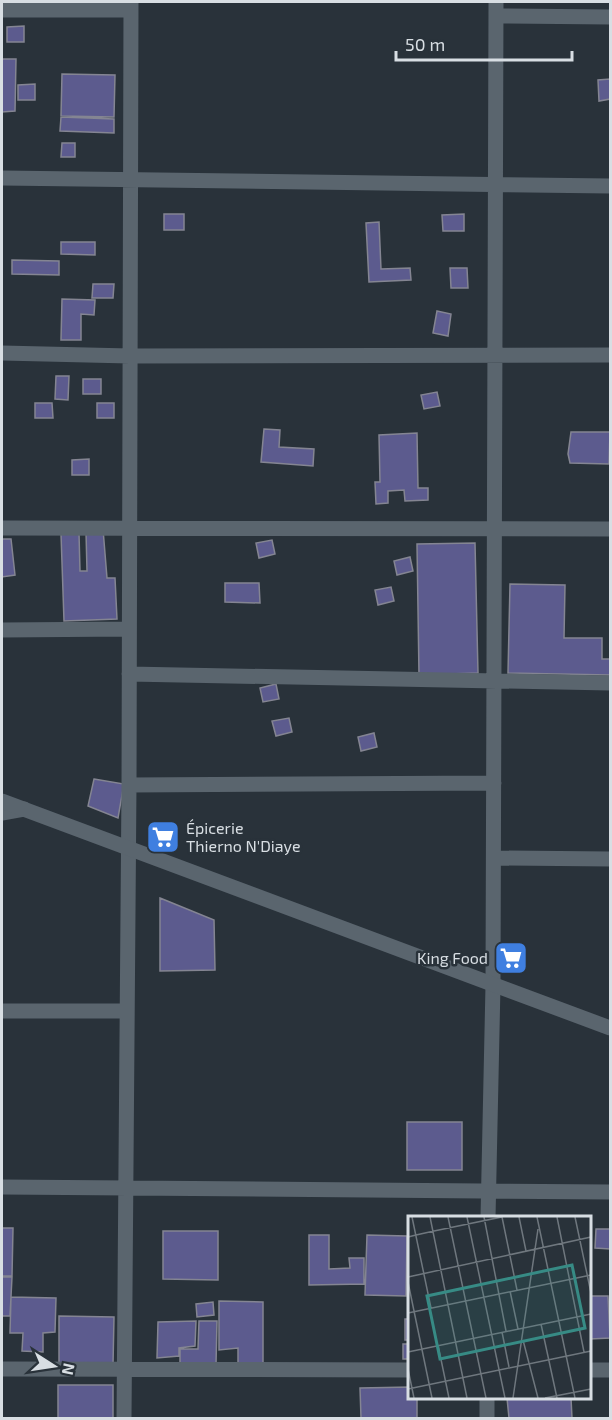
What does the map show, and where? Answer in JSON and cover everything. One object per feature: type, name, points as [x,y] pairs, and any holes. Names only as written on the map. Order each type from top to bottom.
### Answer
[{"type":"street","points":[[2,10],[131,6],[129,785],[124,1419]]},
{"type":"street","points":[[488,1216],[494,858],[496,9],[610,17]]},
{"type":"street","points":[[2,178],[610,186]]},
{"type":"street","points":[[2,353],[130,356],[610,355]]},
{"type":"street","points":[[2,528],[610,529]]},
{"type":"street","points":[[2,630],[129,629]]},
{"type":"street","points":[[129,674],[610,683]]},
{"type":"street","points":[[129,785],[494,783]]},
{"type":"street","points":[[2,801],[610,1028]]},
{"type":"street","points":[[2,813],[24,809]]},
{"type":"street","points":[[494,858],[610,859]]},
{"type":"street","points":[[2,1011],[126,1011]]},
{"type":"street","points":[[2,1187],[610,1192]]},
{"type":"street","points":[[2,1369],[408,1370]]},
{"type":"street","points":[[591,1370],[610,1371]]},
{"type":"street","points":[[487,1399],[487,1419]]},
{"type":"building","points":[[24,26],[24,42],[7,42],[7,27]]},
{"type":"building","points":[[2,59],[16,59],[15,111],[2,112]]},
{"type":"building","points":[[62,74],[115,75],[114,117],[61,116]]},
{"type":"building","points":[[610,79],[610,99],[599,101],[598,80]]},
{"type":"building","points":[[35,84],[35,100],[18,100],[18,85]]},
{"type":"building","points":[[61,117],[114,119],[114,133],[60,131]]},
{"type":"building","points":[[62,143],[75,143],[75,157],[61,157]]},
{"type":"building","points":[[164,214],[184,214],[184,230],[164,230]]},
{"type":"building","points":[[464,214],[464,231],[443,231],[442,215]]},
{"type":"building","points":[[379,222],[381,269],[410,268],[411,280],[369,282],[366,223]]},
{"type":"building","points":[[61,242],[95,242],[95,255],[61,254]]},
{"type":"building","points":[[12,260],[59,261],[59,275],[12,274]]},
{"type":"building","points":[[450,268],[467,268],[468,288],[451,288]]},
{"type":"building","points":[[93,284],[114,284],[113,298],[92,298]]},
{"type":"building","points":[[62,299],[95,300],[94,315],[81,314],[81,340],[61,340]]},
{"type":"building","points":[[437,311],[451,314],[448,336],[433,333]]},
{"type":"building","points":[[56,376],[69,376],[68,400],[55,399]]},
{"type":"building","points":[[83,379],[101,379],[101,394],[83,394]]},
{"type":"building","points":[[437,392],[440,406],[424,409],[421,395]]},
{"type":"building","points":[[35,403],[52,403],[53,418],[35,418]]},
{"type":"building","points":[[97,403],[114,403],[114,418],[97,418]]},
{"type":"building","points":[[264,429],[280,430],[279,447],[314,449],[313,466],[261,462]]},
{"type":"building","points":[[571,432],[610,432],[609,464],[570,463],[568,454]]},
{"type":"building","points":[[417,433],[418,488],[428,488],[428,500],[405,501],[404,490],[388,491],[388,503],[376,504],[375,482],[380,482],[379,435]]},
{"type":"building","points":[[89,459],[89,475],[72,475],[72,460]]},
{"type":"building","points":[[103,529],[107,578],[115,578],[117,619],[64,621],[61,534],[79,533],[80,571],[87,571],[86,532]]},
{"type":"building","points":[[2,539],[11,539],[15,575],[2,577]]},
{"type":"building","points":[[272,540],[275,554],[259,558],[256,543]]},
{"type":"building","points":[[475,543],[478,673],[419,675],[417,544]]},
{"type":"building","points":[[410,557],[413,571],[397,575],[394,561]]},
{"type":"building","points":[[225,583],[259,583],[260,603],[225,602]]},
{"type":"building","points":[[510,584],[565,585],[564,638],[602,638],[602,659],[610,659],[610,675],[508,673]]},
{"type":"building","points":[[391,587],[394,601],[378,605],[375,590]]},
{"type":"building","points":[[276,684],[279,699],[263,702],[260,688]]},
{"type":"building","points":[[289,718],[292,732],[276,736],[272,721]]},
{"type":"building","points":[[374,733],[377,747],[361,751],[358,737]]},
{"type":"building","points":[[94,779],[124,784],[118,818],[88,806]]},
{"type":"building","points":[[160,898],[214,920],[215,970],[160,971]]},
{"type":"building","points":[[407,1122],[462,1122],[462,1170],[407,1170]]},
{"type":"building","points":[[2,1228],[13,1228],[12,1276],[2,1276]]},
{"type":"building","points":[[596,1229],[610,1229],[610,1249],[595,1248]]},
{"type":"building","points":[[163,1231],[218,1231],[218,1280],[163,1279]]},
{"type":"building","points":[[309,1235],[329,1235],[329,1269],[350,1268],[349,1258],[364,1258],[364,1284],[309,1285]]},
{"type":"building","points":[[367,1235],[407,1236],[406,1296],[365,1295]]},
{"type":"building","points":[[2,1277],[12,1277],[10,1316],[2,1316]]},
{"type":"building","points":[[591,1296],[608,1296],[610,1338],[591,1339]]},
{"type":"building","points":[[11,1297],[56,1298],[55,1332],[43,1333],[43,1352],[22,1351],[23,1333],[10,1333]]},
{"type":"building","points":[[219,1301],[263,1302],[263,1363],[238,1363],[238,1348],[219,1350]]},
{"type":"building","points":[[213,1302],[214,1315],[197,1317],[196,1304]]},
{"type":"building","points":[[59,1316],[114,1317],[113,1365],[59,1365]]},
{"type":"building","points":[[405,1319],[408,1319],[408,1340],[405,1340]]},
{"type":"building","points":[[196,1321],[195,1346],[179,1348],[179,1356],[157,1358],[158,1322]]},
{"type":"building","points":[[199,1321],[217,1321],[216,1365],[180,1365],[180,1349],[198,1349]]},
{"type":"building","points":[[403,1344],[408,1344],[408,1359],[403,1359]]},
{"type":"building","points":[[58,1385],[113,1385],[113,1418],[58,1418]]},
{"type":"building","points":[[408,1387],[408,1399],[417,1399],[417,1418],[361,1418],[360,1388]]},
{"type":"building","points":[[507,1399],[571,1399],[572,1418],[509,1418]]},
{"type":"place","name":"Épicerie Thierno N'Diaye","points":[[163,837]]},
{"type":"place","name":"King Food","points":[[511,958]]}]
